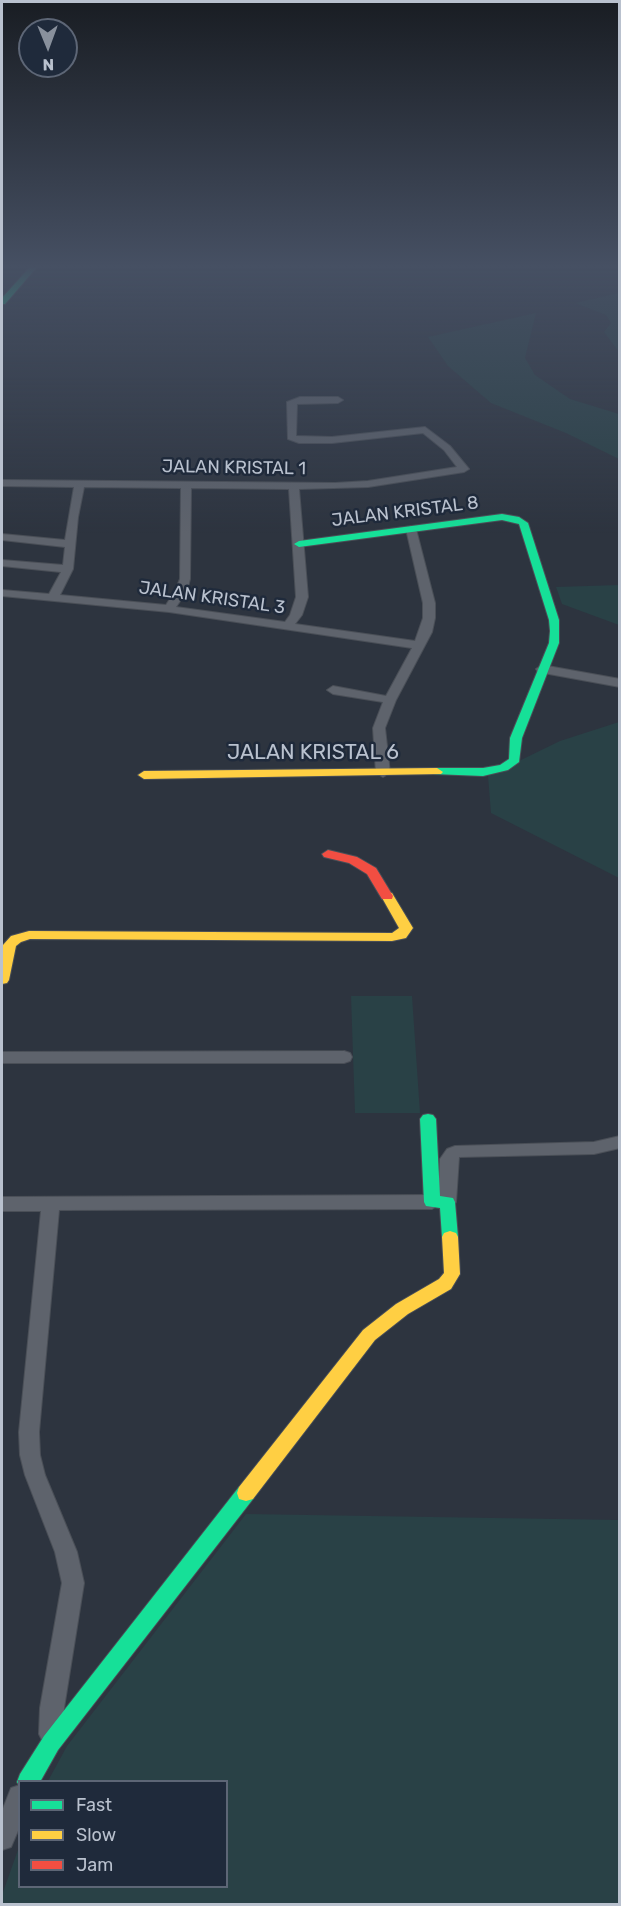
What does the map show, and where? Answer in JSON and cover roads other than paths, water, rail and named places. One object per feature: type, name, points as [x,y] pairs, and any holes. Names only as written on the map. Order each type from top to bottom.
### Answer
[{"type":"street","name":"JALAN KRISTAL 1","points":[[2,483],[368,484],[464,469],[447,448],[425,430],[332,440],[291,437],[292,402],[338,400]]},
{"type":"street","points":[[53,597],[68,569],[69,544],[80,483]]},
{"type":"street","points":[[169,609],[181,591],[185,579],[186,484]]},
{"type":"street","points":[[288,626],[296,615],[302,597],[294,485]]},
{"type":"street","name":"JALAN KRISTAL 8","points":[[299,544],[502,517],[524,523],[554,620],[554,643],[542,669]]},
{"type":"street","points":[[383,773],[380,728],[390,700],[426,632],[429,610],[411,529]]},
{"type":"street","points":[[2,537],[69,544]]},
{"type":"street","points":[[2,563],[68,569]]},
{"type":"street","name":"JALAN KRISTAL 3","points":[[2,593],[169,609],[418,645]]},
{"type":"street","points":[[542,669],[620,683]]},
{"type":"street","name":"JALAN KRISTAL 6","points":[[144,775],[483,772],[504,768],[515,760],[516,738],[542,669]]},
{"type":"street","points":[[333,690],[390,700]]},
{"type":"street","points":[[2,980],[10,945],[16,939],[29,935],[392,937],[401,935],[406,928],[372,871],[353,860],[328,854]]},
{"type":"street","points":[[2,1059],[344,1058]]},
{"type":"street","points":[[29,1780],[51,1743],[369,1335],[402,1309],[445,1284],[452,1274],[453,1263],[439,1202],[428,1119]]},
{"type":"street","points":[[439,1202],[449,1159],[460,1150],[594,1148],[620,1142]]},
{"type":"street","points":[[2,1204],[439,1202]]},
{"type":"street","points":[[51,1204],[29,1432],[30,1455],[35,1475],[70,1565],[73,1583],[52,1708],[51,1743]]},
{"type":"street","points":[[2,1838],[18,1802]]}]
